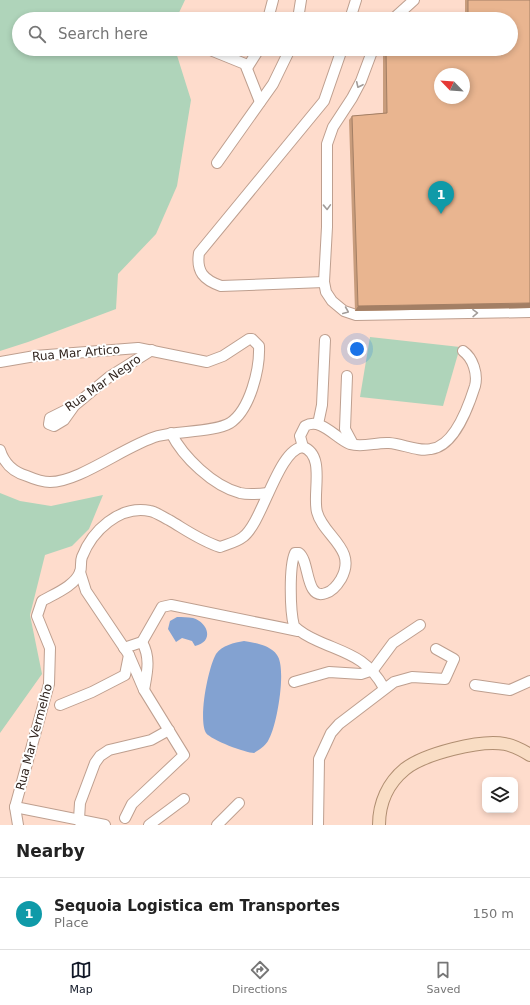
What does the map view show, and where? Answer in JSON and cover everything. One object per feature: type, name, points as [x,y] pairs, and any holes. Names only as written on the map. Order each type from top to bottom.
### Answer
[{"type":"main road","points":[[378,825],[379,809],[393,781],[406,769],[423,759],[451,749],[504,743],[519,748],[530,755]]},
{"type":"street","points":[[269,12],[272,0]]},
{"type":"street","points":[[299,12],[301,0]]},
{"type":"street","points":[[352,12],[356,0]]},
{"type":"street","points":[[401,12],[414,0]]},
{"type":"street","points":[[225,56],[245,64],[260,102]]},
{"type":"street","points":[[247,68],[255,56]]},
{"type":"street","points":[[217,163],[273,84],[287,56]]},
{"type":"street","points":[[324,282],[221,286],[211,282],[203,275],[197,264],[199,253],[324,101],[340,56]]},
{"type":"street","points":[[371,56],[352,98],[333,127],[327,144],[327,227],[324,282],[326,292],[335,304],[344,311],[356,315],[530,312]]},
{"type":"street","name":"Rua Mar Artico","points":[[0,362],[35,356],[119,349],[152,350],[208,362],[223,356],[249,339],[252,339],[259,346],[260,353],[247,403],[239,415],[230,423],[220,427],[171,433]]},
{"type":"street","points":[[318,424],[322,406],[325,340]]},
{"type":"street","name":"Rua Mar Negro","points":[[53,416],[74,406],[109,376],[152,350]]},
{"type":"street","points":[[298,631],[293,619],[291,604],[293,561],[295,553],[299,553],[302,556],[310,584],[314,591],[320,594],[326,594],[339,583],[345,566],[345,556],[342,548],[320,521],[317,513],[315,505],[317,469],[310,452],[303,447],[300,436],[304,426],[310,423],[318,424],[342,440],[360,446],[388,443],[432,450],[450,437],[461,424],[476,384],[475,370],[471,359],[463,351]]},
{"type":"street","points":[[348,376],[345,429],[353,444]]},
{"type":"street","points":[[0,450],[3,460],[13,469],[34,479],[49,482],[69,478],[145,440],[171,433],[176,444],[186,457],[225,486],[239,493],[268,493]]},
{"type":"street","points":[[125,818],[132,804],[184,754],[144,690],[127,651],[86,590],[80,572],[81,559],[90,540],[104,525],[119,515],[137,510],[151,511],[203,541],[220,547],[243,537],[252,527],[283,464],[292,451],[303,447]]},
{"type":"street","name":"Rua Mar Vermelho","points":[[18,825],[15,807],[49,684],[50,648],[37,616],[42,602],[71,584],[80,572]]},
{"type":"street","points":[[127,651],[142,642],[162,607],[171,605],[298,631],[364,662],[373,670],[384,688]]},
{"type":"street","points":[[294,682],[329,672],[361,674],[373,670],[393,643],[420,625]]},
{"type":"street","points":[[142,642],[147,650],[148,665],[144,690]]},
{"type":"street","points":[[318,825],[319,759],[323,747],[339,724],[384,688],[403,678],[412,677],[445,679],[454,659],[436,649]]},
{"type":"street","points":[[60,705],[92,692],[125,675],[127,651]]},
{"type":"street","points":[[475,685],[510,690],[530,680]]},
{"type":"street","points":[[80,822],[80,804],[95,763],[100,756],[109,750],[151,740],[169,730]]},
{"type":"street","points":[[149,825],[184,799]]},
{"type":"street","points":[[217,825],[239,803]]},
{"type":"street","points":[[15,807],[80,822],[106,825]]},
{"type":"green space","points":[[0,0],[185,0],[179,12],[12,12],[12,56],[177,56],[191,100],[177,186],[156,234],[118,274],[116,309],[0,351]]},
{"type":"green space","points":[[370,337],[460,347],[443,406],[360,397]]},
{"type":"green space","points":[[0,493],[20,501],[51,506],[103,495],[89,529],[72,546],[45,555],[30,615],[42,674],[0,733]]},
{"type":"water","points":[[177,617],[193,618],[203,624],[207,632],[205,641],[195,646],[192,641],[182,638],[176,642],[168,629],[170,621]]},
{"type":"water","points":[[244,641],[262,645],[274,652],[280,662],[281,672],[280,698],[275,723],[268,741],[254,753],[237,749],[209,736],[206,733],[203,717],[207,681],[216,654],[225,646]]},
{"type":"building","points":[[468,0],[530,0],[530,303],[358,306],[352,116],[387,113],[386,56],[518,56],[518,12],[468,12]]},
{"type":"place","name":"Sequoia Logistica em Transportes","points":[[441,214]]}]
